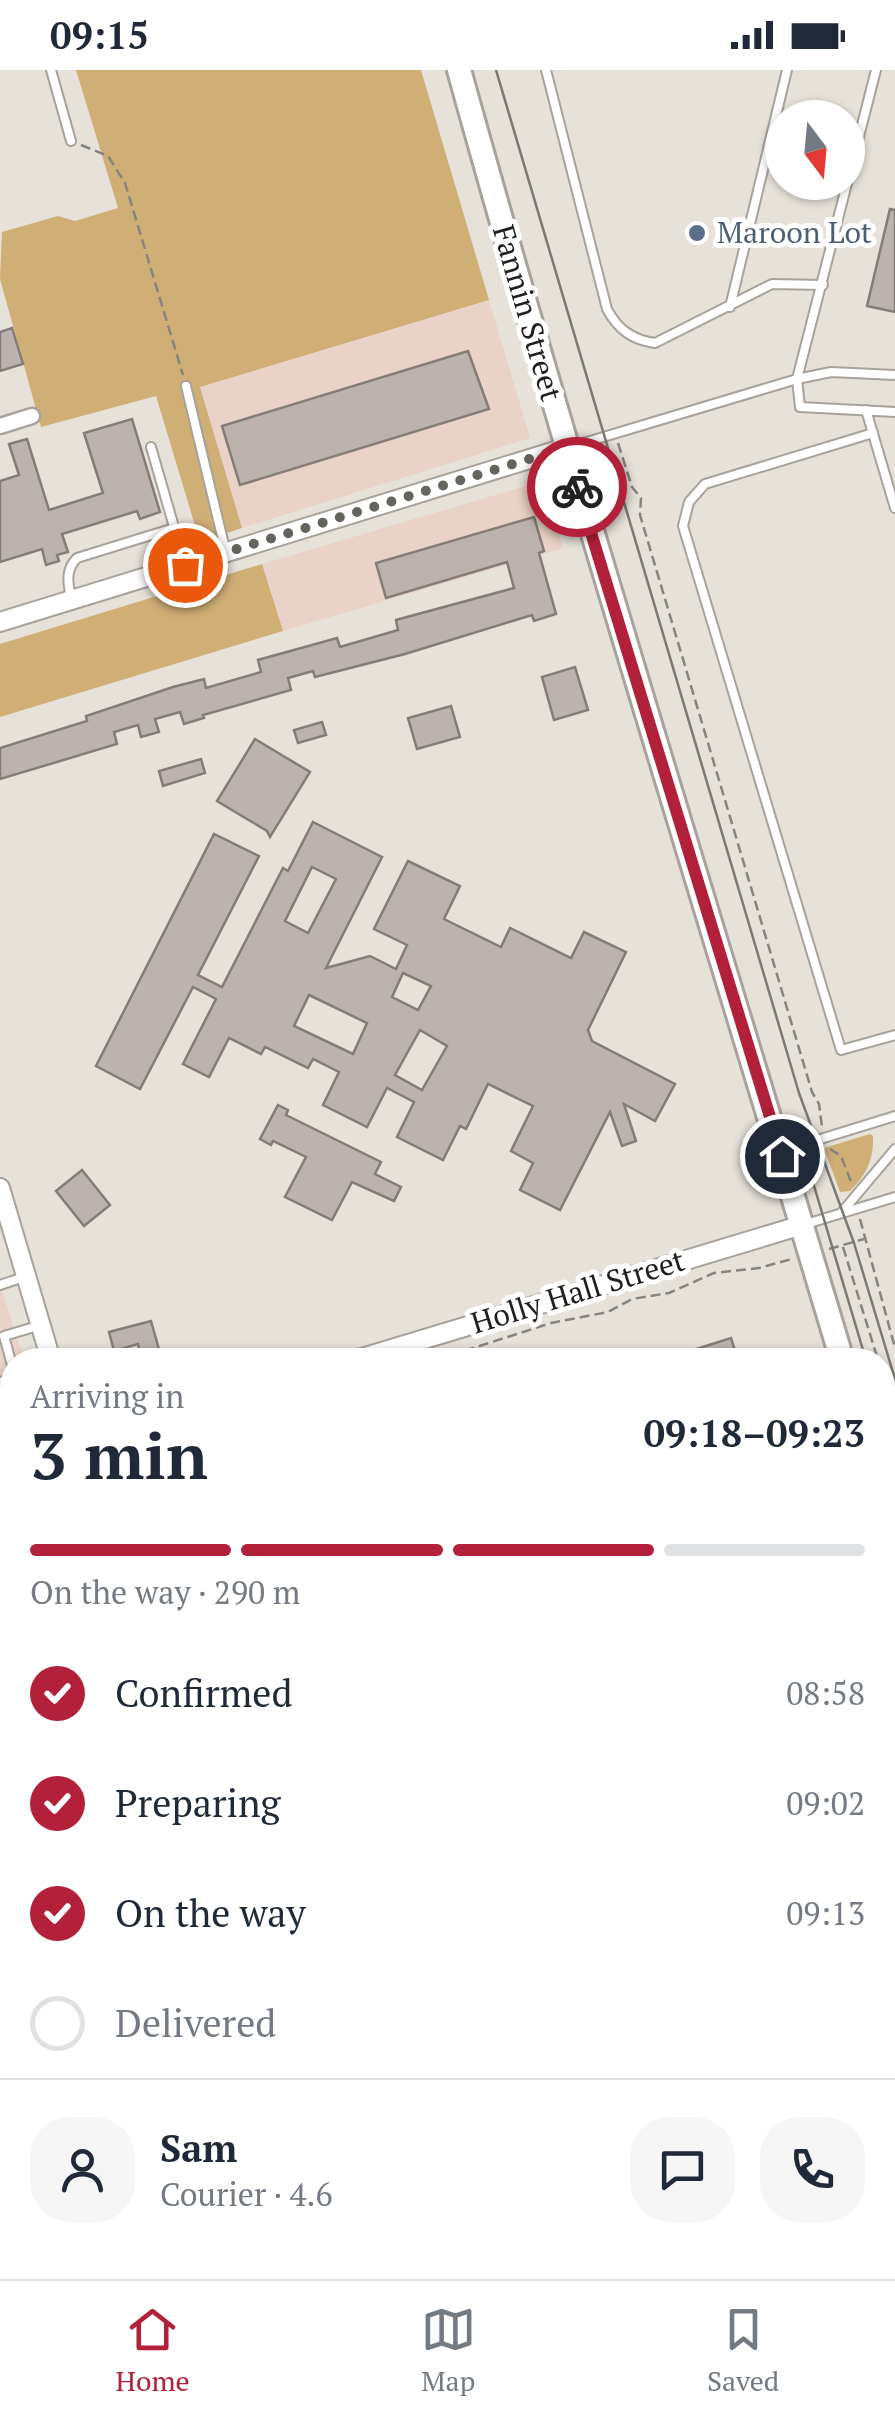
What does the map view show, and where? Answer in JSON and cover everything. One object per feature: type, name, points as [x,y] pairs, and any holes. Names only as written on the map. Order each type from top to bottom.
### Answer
[{"type":"main road","name":"Fannin Street","points":[[459,70],[565,448],[838,1348]]},
{"type":"street","points":[[0,426],[32,416]]},
{"type":"street","points":[[0,622],[565,448]]},
{"type":"street","points":[[0,1188],[47,1348]]},
{"type":"street","name":"Holly Hall Street","points":[[395,1348],[802,1225]]},
{"type":"lane","points":[[51,70],[72,141]]},
{"type":"lane","points":[[546,70],[596,273],[613,321],[632,337],[656,344],[772,284],[822,285]]},
{"type":"lane","points":[[730,307],[787,70]]},
{"type":"lane","points":[[876,70],[798,379],[800,407],[895,412]]},
{"type":"lane","points":[[565,448],[798,379],[831,372],[895,375]]},
{"type":"lane","points":[[186,386],[226,553]]},
{"type":"lane","points":[[866,410],[895,508]]},
{"type":"lane","points":[[873,433],[705,484],[689,502],[682,526],[841,1050],[895,1035]]},
{"type":"lane","points":[[151,446],[185,565]]},
{"type":"lane","points":[[71,600],[67,578],[77,558],[174,528]]},
{"type":"lane","points":[[772,1121],[814,1142],[895,1116]]},
{"type":"lane","points":[[842,1212],[895,1149]]},
{"type":"lane","points":[[802,1225],[895,1197]]},
{"type":"lane","points":[[0,1285],[26,1277]]},
{"type":"lane","points":[[0,1323],[7,1348]]},
{"type":"lane","points":[[4,1336],[41,1326]]},
{"type":"path","points":[[72,141],[108,156],[119,169],[186,386]]},
{"type":"path","points":[[615,434],[632,487],[641,498],[640,514],[812,1092],[819,1104],[822,1129]]},
{"type":"path","points":[[828,1146],[842,1156],[852,1188]]},
{"type":"path","points":[[862,1224],[895,1348]]},
{"type":"path","points":[[843,1246],[874,1348]]},
{"type":"path","points":[[473,1348],[551,1323],[608,1312],[632,1299],[669,1293],[714,1273],[778,1262]]},
{"type":"shaded area","points":[[76,70],[421,70],[489,300],[200,387],[242,528],[200,542],[156,396],[41,427],[0,279],[2,232],[58,216],[75,221],[118,208]]},
{"type":"shaded area","points":[[489,300],[530,438],[242,528],[200,387]]},
{"type":"shaded area","points":[[536,483],[545,487],[563,548],[283,631],[262,564]]},
{"type":"shaded area","points":[[262,564],[283,631],[0,717],[0,644]]},
{"type":"shaded area","points":[[870,1134],[872,1152],[865,1173],[850,1191],[840,1192],[824,1148]]},
{"type":"shaded area","points":[[0,1284],[20,1348],[0,1348]]},
{"type":"building","points":[[890,209],[895,210],[895,312],[867,306]]},
{"type":"building","points":[[12,328],[23,364],[0,371],[0,332]]},
{"type":"building","points":[[468,351],[489,409],[240,485],[222,426]]},
{"type":"building","points":[[132,419],[160,512],[140,519],[137,511],[62,534],[68,552],[57,555],[59,561],[46,565],[42,549],[0,562],[0,481],[19,475],[9,444],[27,439],[49,510],[103,493],[84,433]]},
{"type":"building","points":[[534,517],[544,551],[539,553],[556,614],[534,621],[532,615],[315,677],[313,671],[288,678],[291,690],[184,724],[180,712],[155,719],[159,732],[141,737],[138,725],[114,732],[117,744],[0,779],[0,748],[87,721],[86,716],[204,679],[206,688],[261,672],[258,660],[337,638],[340,647],[398,630],[396,620],[514,588],[507,562],[386,598],[376,563]]},
{"type":"building","points":[[575,667],[588,710],[554,720],[542,677]]},
{"type":"building","points":[[451,706],[460,737],[417,749],[408,718]]},
{"type":"building","points":[[322,722],[326,735],[298,743],[294,730]]},
{"type":"building","points":[[255,739],[310,772],[270,837],[267,831],[217,801]]},
{"type":"building","points":[[201,759],[205,773],[163,786],[159,771]]},
{"type":"building","points":[[313,822],[382,857],[326,968],[370,956],[396,969],[407,945],[374,929],[408,861],[460,886],[444,919],[501,947],[510,928],[571,958],[584,932],[626,952],[588,1030],[592,1041],[675,1084],[655,1121],[624,1104],[636,1141],[622,1146],[610,1112],[560,1210],[520,1190],[533,1163],[511,1151],[533,1106],[488,1084],[466,1129],[460,1126],[443,1160],[397,1137],[414,1102],[387,1088],[367,1127],[323,1105],[339,1072],[313,1059],[308,1068],[265,1047],[261,1054],[229,1038],[209,1077],[183,1064],[216,999],[193,987],[140,1089],[96,1066],[214,834],[259,856],[198,975],[222,987],[283,868],[288,871]],"holes":[[[312,867],[336,879],[308,933],[285,921]],[[403,973],[431,986],[418,1010],[392,997]],[[309,995],[367,1023],[353,1054],[294,1026]],[[420,1030],[447,1046],[422,1090],[395,1075]]]},
{"type":"building","points":[[278,1105],[288,1110],[286,1115],[381,1162],[375,1174],[401,1187],[394,1201],[352,1182],[332,1220],[285,1197],[306,1157],[260,1139]]},
{"type":"building","points":[[82,1170],[110,1205],[84,1226],[56,1191]]},
{"type":"building","points":[[151,1321],[159,1348],[139,1348],[138,1344],[113,1348],[109,1332]]},
{"type":"building","points":[[731,1338],[734,1348],[699,1348]]},
{"type":"tram line","points":[[496,70],[799,1093],[854,1243],[886,1348]]},
{"type":"tram line","points":[[803,1149],[862,1348]]},
{"type":"way so far","points":[[185,565],[565,448],[577,487]]},
{"type":"place","name":"Maroon Lot","points":[[697,233]]},
{"type":"route","points":[[577,487],[782,1156]]}]
